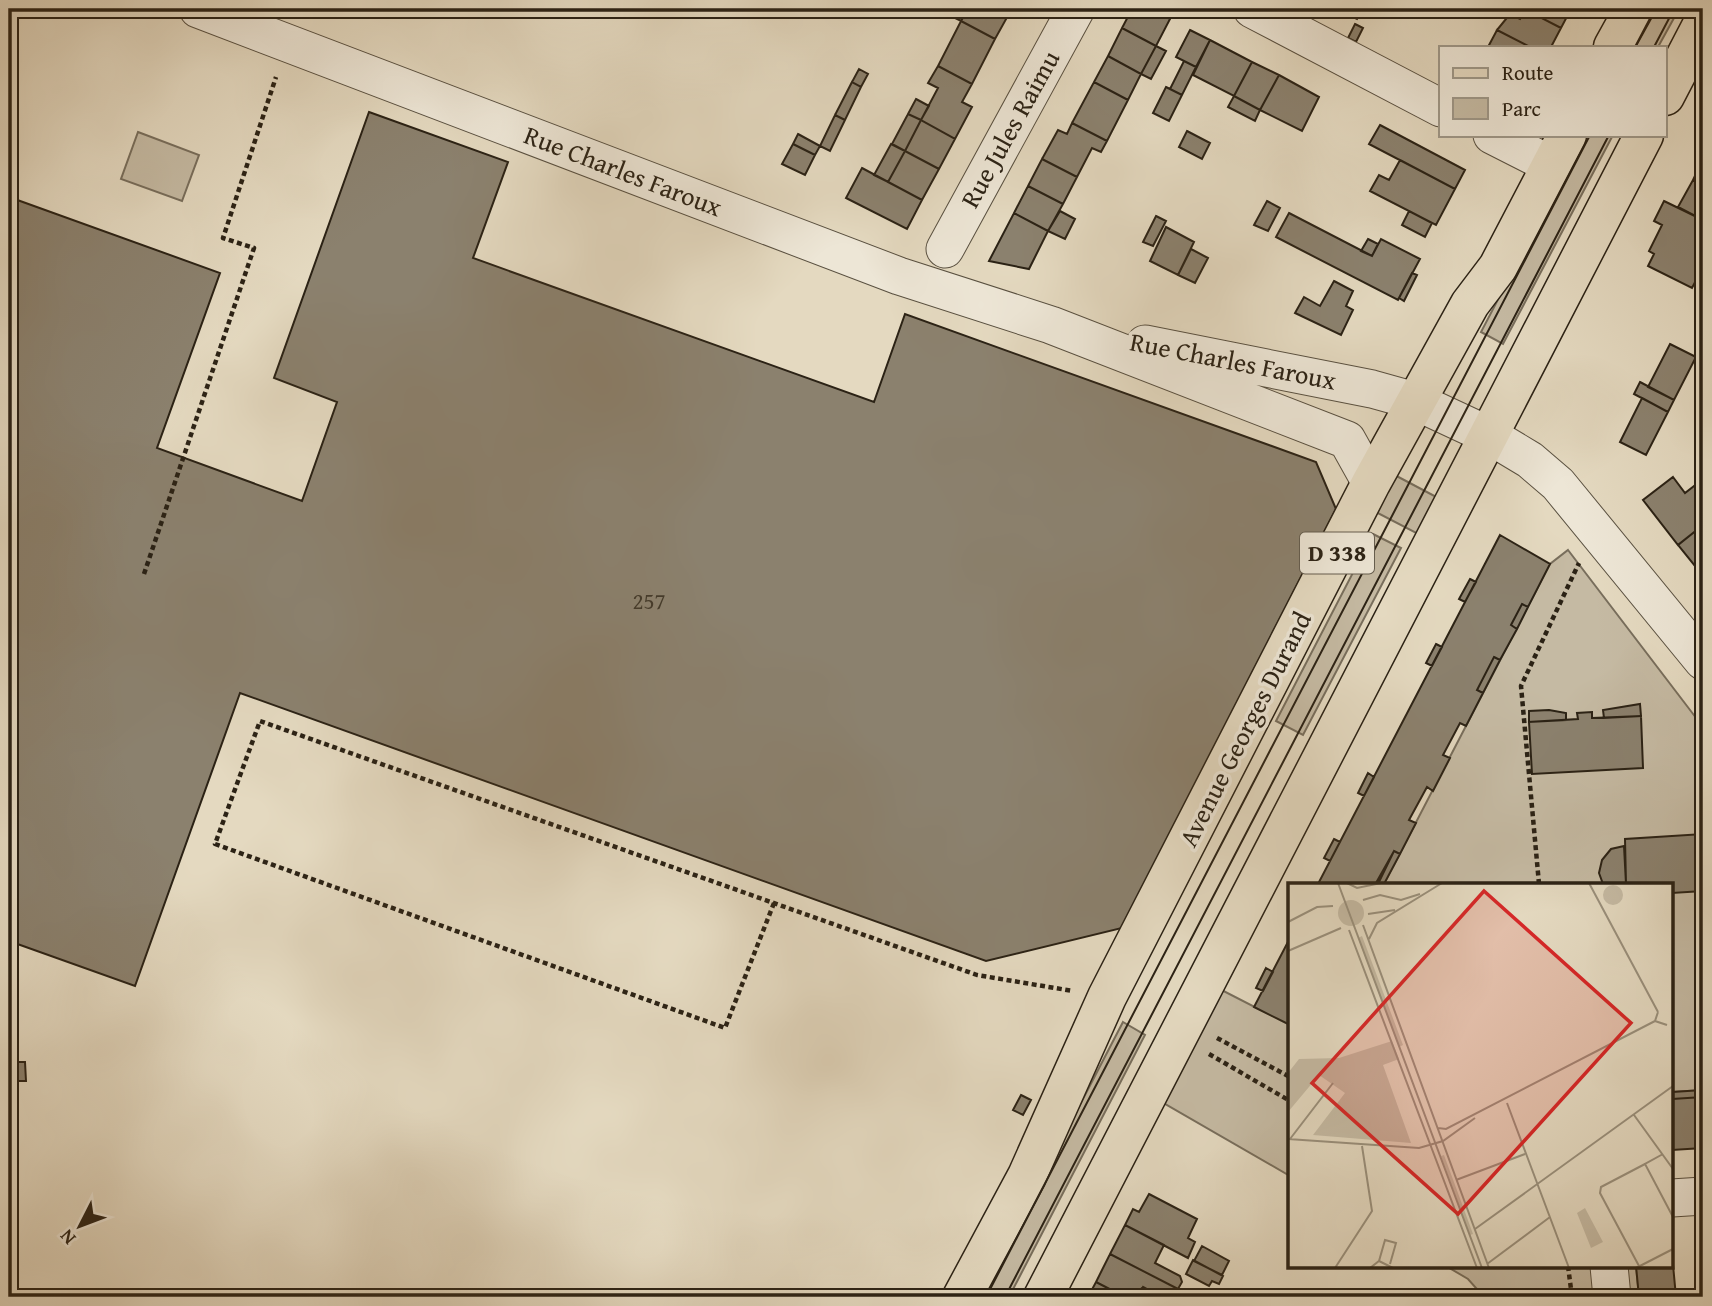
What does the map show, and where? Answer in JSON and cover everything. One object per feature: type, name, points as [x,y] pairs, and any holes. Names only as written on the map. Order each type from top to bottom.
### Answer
[{"type":"main road","points":[[1615,46],[1634,9]]},
{"type":"main road","points":[[1666,94],[1703,23]]},
{"type":"main road","points":[[1043,1297],[1643,136]]},
{"type":"main road","name":"Avenue Georges Durand","points":[[962,1297],[1027,1176],[1107,997],[1371,483],[1470,304],[1498,267],[1559,150]]},
{"type":"street","name":"Rue Charles Faroux","points":[[198,9],[899,276],[1051,325],[1347,440],[1371,483]]},
{"type":"street","name":"Rue Jules Raimu","points":[[945,249],[1076,9]]},
{"type":"street","points":[[1252,9],[1439,107]]},
{"type":"street","points":[[1496,136],[1559,150]]},
{"type":"street","name":"Rue Charles Faroux","points":[[1051,325],[1332,381],[1415,401],[1490,436],[1530,460],[1558,484],[1703,661]]},
{"type":"street","points":[[1674,1199],[1703,1196]]},
{"type":"street","points":[[1609,1268],[1612,1297]]},
{"type":"path","points":[[144,574],[254,248],[223,237],[287,43]]},
{"type":"path","points":[[1539,883],[1521,686],[1595,527]]},
{"type":"path","points":[[774,903],[725,1028],[215,844],[260,721],[774,903],[977,975],[1107,997]]},
{"type":"path","points":[[1182,1029],[1288,1076]]},
{"type":"path","points":[[1182,1029],[1288,1100]]},
{"type":"path","points":[[1568,1268],[1572,1297]]},
{"type":"green space","points":[[1650,9],[1679,9],[1659,46],[1631,46]]},
{"type":"green space","points":[[138,132],[199,155],[182,201],[121,179]]},
{"type":"green space","points":[[1583,136],[1612,136],[1503,344],[1481,332]]},
{"type":"green space","points":[[1389,472],[1442,500],[1422,536],[1370,509]]},
{"type":"green space","points":[[1373,534],[1401,548],[1303,735],[1276,721]]},
{"type":"green space","points":[[1568,550],[1703,727],[1703,1090],[1674,1092],[1674,883],[1385,883],[1550,564]]},
{"type":"green space","points":[[1206,982],[1288,1024],[1288,1175],[1148,1094]]},
{"type":"green space","points":[[1123,1022],[1145,1035],[1009,1297],[980,1297]]},
{"type":"green space","points":[[1449,1268],[1636,1268],[1639,1297],[1484,1297],[1468,1279]]},
{"type":"building","points":[[952,9],[968,9],[961,21],[949,15]]},
{"type":"building","points":[[968,9],[1004,9],[1010,12],[995,39],[961,21]]},
{"type":"building","points":[[1132,9],[1151,9],[1170,19],[1156,46],[1122,28]]},
{"type":"building","points":[[1337,9],[1363,9],[1357,19]]},
{"type":"building","points":[[1514,9],[1524,9],[1561,28],[1552,46],[1528,46],[1497,30],[1510,14],[1520,19],[1523,14]]},
{"type":"building","points":[[1524,9],[1571,9],[1561,28]]},
{"type":"building","points":[[961,21],[995,39],[972,84],[938,66]]},
{"type":"building","points":[[1355,24],[1363,28],[1356,42],[1348,38]]},
{"type":"building","points":[[1122,28],[1156,46],[1141,74],[1108,56]]},
{"type":"building","points":[[1190,30],[1210,40],[1196,67],[1176,57]]},
{"type":"building","points":[[1497,30],[1528,46],[1489,46]]},
{"type":"building","points":[[1210,40],[1252,62],[1234,96],[1193,75]]},
{"type":"building","points":[[1156,46],[1166,51],[1151,79],[1141,74]]},
{"type":"building","points":[[1108,56],[1141,74],[1128,100],[1094,82]]},
{"type":"building","points":[[1184,61],[1196,67],[1182,95],[1170,89]]},
{"type":"building","points":[[1252,62],[1279,75],[1260,110],[1234,96]]},
{"type":"building","points":[[938,66],[972,84],[962,102],[972,107],[955,139],[921,120],[938,88],[928,83]]},
{"type":"building","points":[[859,69],[868,74],[861,87],[852,82]]},
{"type":"building","points":[[1279,75],[1319,97],[1302,131],[1260,110]]},
{"type":"building","points":[[852,82],[861,87],[845,120],[835,115]]},
{"type":"building","points":[[1094,82],[1128,100],[1107,141],[1072,123]]},
{"type":"building","points":[[1166,87],[1182,95],[1169,121],[1153,113]]},
{"type":"building","points":[[1234,96],[1260,110],[1255,121],[1228,107]]},
{"type":"building","points":[[916,99],[929,106],[921,120],[908,114]]},
{"type":"building","points":[[369,112],[508,162],[473,258],[874,402],[905,314],[1316,462],[1336,509],[1122,928],[986,961],[240,693],[135,986],[9,941],[9,197],[220,273],[157,448],[302,501],[337,402],[274,378]]},
{"type":"building","points":[[908,114],[921,120],[905,151],[892,144]]},
{"type":"building","points":[[835,115],[845,120],[830,151],[820,146]]},
{"type":"building","points":[[921,120],[955,139],[939,169],[905,151]]},
{"type":"building","points":[[1072,123],[1107,141],[1101,152],[1092,148],[1077,177],[1042,159],[1058,130],[1067,134]]},
{"type":"building","points":[[1380,125],[1465,170],[1455,189],[1369,144]]},
{"type":"building","points":[[1187,131],[1210,143],[1202,159],[1179,147]]},
{"type":"building","points":[[798,134],[820,146],[815,155],[793,144]]},
{"type":"building","points":[[793,144],[815,155],[805,175],[782,164]]},
{"type":"building","points":[[891,144],[905,151],[888,182],[874,175]]},
{"type":"building","points":[[905,151],[939,169],[922,200],[888,182]]},
{"type":"building","points":[[1042,159],[1077,177],[1063,204],[1028,186]]},
{"type":"building","points":[[1703,159],[1703,185],[1693,180]]},
{"type":"building","points":[[1400,160],[1455,189],[1436,225],[1370,191],[1379,175],[1389,180]]},
{"type":"building","points":[[862,168],[922,200],[907,229],[846,198]]},
{"type":"building","points":[[1693,180],[1703,185],[1703,220],[1678,207]]},
{"type":"building","points":[[1028,186],[1063,204],[1048,231],[1014,213]]},
{"type":"building","points":[[1267,201],[1280,208],[1268,231],[1254,225]]},
{"type":"building","points":[[1664,201],[1703,220],[1703,267],[1692,288],[1648,266],[1654,254],[1649,251],[1662,225],[1654,221]]},
{"type":"building","points":[[1060,211],[1075,219],[1065,239],[1048,231]]},
{"type":"building","points":[[1409,211],[1432,223],[1425,237],[1402,225]]},
{"type":"building","points":[[1014,213],[1048,231],[1029,269],[989,261]]},
{"type":"building","points":[[1289,213],[1372,256],[1381,239],[1420,259],[1398,300],[1276,237]]},
{"type":"building","points":[[1156,216],[1166,221],[1153,246],[1143,242]]},
{"type":"building","points":[[1166,227],[1194,242],[1178,275],[1150,261]]},
{"type":"building","points":[[1368,239],[1378,244],[1372,256],[1361,251]]},
{"type":"building","points":[[1191,249],[1208,258],[1195,283],[1178,275]]},
{"type":"building","points":[[1412,273],[1417,275],[1404,301],[1399,298]]},
{"type":"building","points":[[1334,281],[1353,291],[1346,306],[1353,310],[1341,335],[1295,313],[1304,297],[1320,306]]},
{"type":"building","points":[[1670,344],[1696,357],[1674,400],[1648,387]]},
{"type":"building","points":[[1640,382],[1674,400],[1668,412],[1634,394]]},
{"type":"building","points":[[1642,398],[1668,412],[1646,455],[1620,442]]},
{"type":"building","points":[[1673,477],[1685,493],[1703,479],[1703,525],[1678,545],[1643,500]]},
{"type":"building","points":[[1703,525],[1703,576],[1678,545]]},
{"type":"building","points":[[1500,535],[1550,564],[1528,607],[1522,604],[1511,625],[1517,629],[1500,660],[1494,657],[1477,690],[1483,693],[1466,726],[1460,723],[1443,755],[1450,758],[1433,791],[1427,787],[1409,820],[1416,823],[1400,854],[1394,851],[1378,883],[1319,883]]},
{"type":"building","points":[[1470,579],[1476,582],[1465,602],[1459,599]]},
{"type":"building","points":[[1522,604],[1528,607],[1517,629],[1511,625]]},
{"type":"building","points":[[1436,644],[1442,647],[1432,666],[1426,663]]},
{"type":"building","points":[[1494,657],[1500,660],[1483,693],[1477,690]]},
{"type":"building","points":[[1640,704],[1641,716],[1604,718],[1603,710]]},
{"type":"building","points":[[1529,711],[1566,713],[1566,720],[1529,722]]},
{"type":"building","points":[[1592,712],[1592,718],[1641,716],[1643,768],[1532,774],[1529,722],[1578,719],[1577,713]]},
{"type":"building","points":[[1368,773],[1374,777],[1364,796],[1358,793]]},
{"type":"building","points":[[1703,834],[1703,891],[1674,893],[1674,883],[1626,883],[1625,839]]},
{"type":"building","points":[[1334,839],[1340,842],[1330,861],[1324,858]]},
{"type":"building","points":[[1624,846],[1626,883],[1603,883],[1599,873],[1602,860],[1611,849]]},
{"type":"building","points":[[1394,851],[1400,854],[1385,883],[1376,883]]},
{"type":"building","points":[[1288,942],[1288,1024],[1254,1007]]},
{"type":"building","points":[[1266,968],[1273,972],[1263,991],[1256,988]]},
{"type":"building","points":[[9,1062],[25,1062],[26,1081],[9,1081]]},
{"type":"building","points":[[1703,1090],[1703,1097],[1674,1099],[1674,1092]]},
{"type":"building","points":[[1021,1095],[1031,1100],[1023,1115],[1013,1110]]},
{"type":"building","points":[[1703,1097],[1703,1148],[1674,1150],[1674,1099]]},
{"type":"building","points":[[1149,1194],[1197,1219],[1188,1238],[1195,1242],[1188,1258],[1125,1225],[1133,1209],[1139,1212]]},
{"type":"building","points":[[1125,1225],[1164,1245],[1155,1263],[1180,1276],[1182,1282],[1178,1289],[1110,1254]]},
{"type":"building","points":[[1202,1246],[1229,1261],[1222,1275],[1194,1261]]},
{"type":"building","points":[[1110,1254],[1194,1297],[1163,1297],[1143,1287],[1139,1294],[1125,1297],[1096,1282]]},
{"type":"building","points":[[1193,1260],[1223,1276],[1219,1284],[1212,1281],[1209,1286],[1186,1274]]},
{"type":"building","points":[[1636,1268],[1673,1268],[1676,1297],[1639,1297]]},
{"type":"building","points":[[1096,1282],[1125,1297],[1088,1297]]},
{"type":"building","points":[[1143,1287],[1156,1294],[1155,1297],[1133,1297]]},
{"type":"tram line","points":[[1636,46],[1655,9]]},
{"type":"tram line","points":[[1655,46],[1674,9]]},
{"type":"tram line","points":[[986,1297],[1589,136]]},
{"type":"tram line","points":[[1005,1297],[1608,136]]}]
